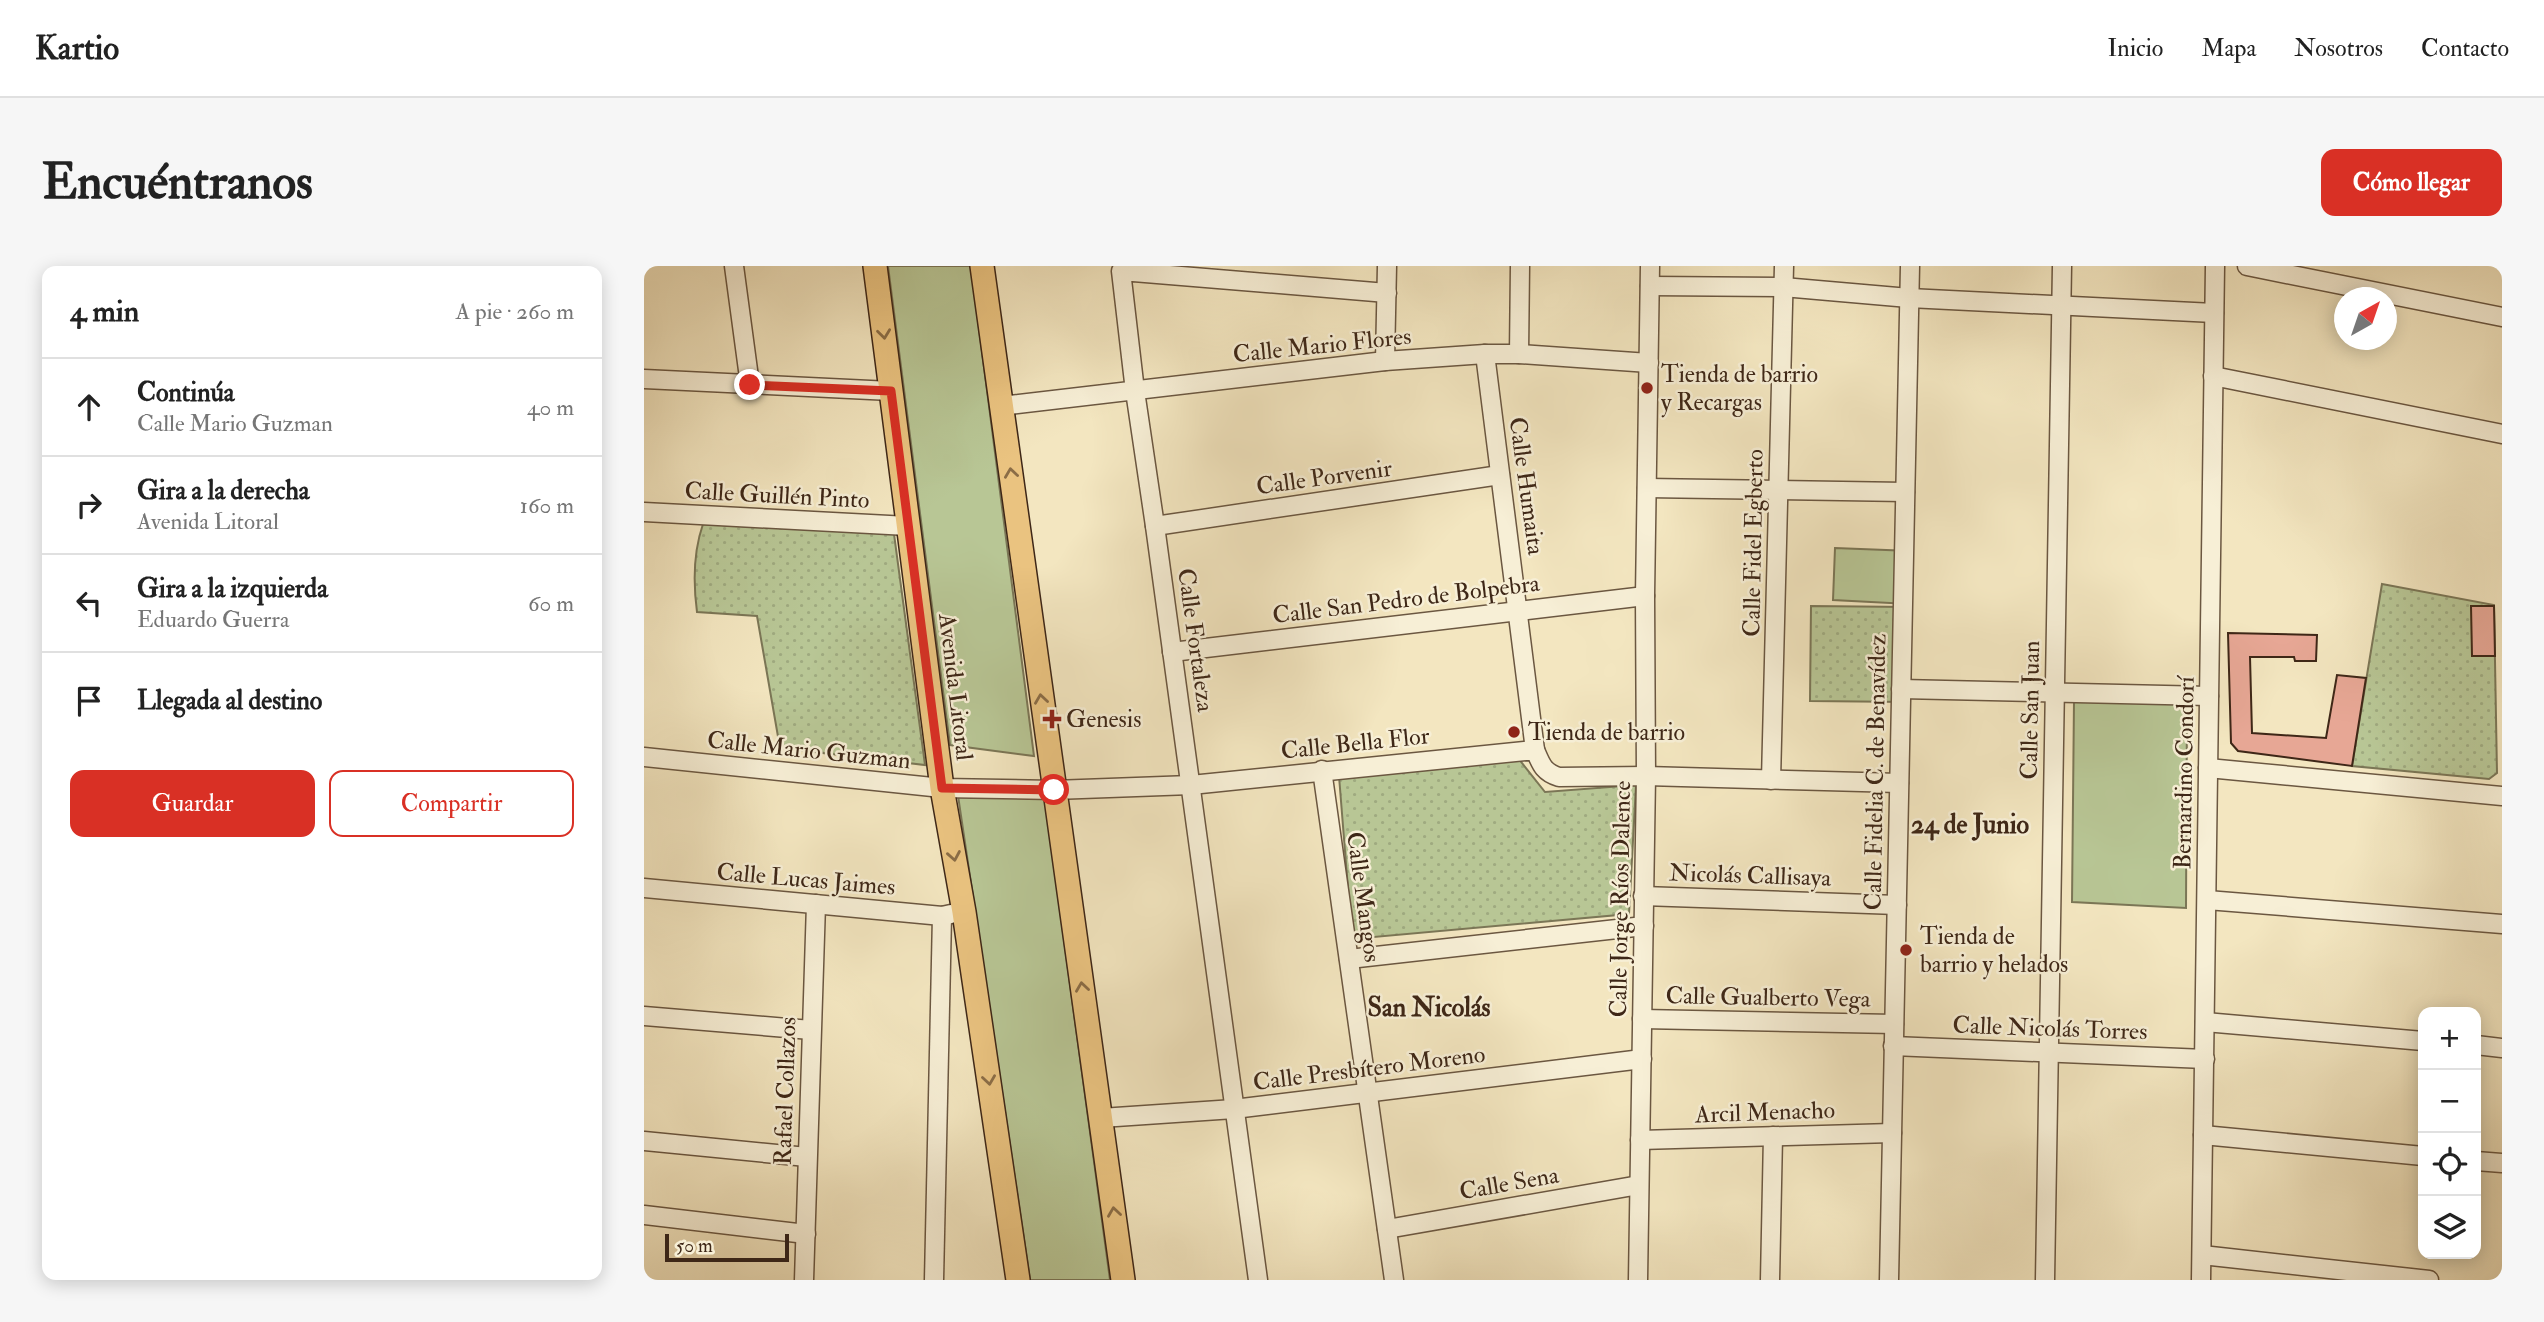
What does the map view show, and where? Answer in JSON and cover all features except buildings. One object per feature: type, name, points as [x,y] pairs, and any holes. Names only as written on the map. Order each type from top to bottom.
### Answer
[{"type":"main road","name":"Avenida Litoral","points":[[875,266],[942,788],[953,914],[1018,1280]]},
{"type":"main road","points":[[982,266],[1123,1280]]},
{"type":"street","points":[[734,266],[750,385]]},
{"type":"street","points":[[1385,361],[1387,266]]},
{"type":"street","points":[[1519,354],[1520,266]]},
{"type":"street","name":"Calle Jorge Ríos Dalence","points":[[1638,1280],[1650,266]]},
{"type":"street","name":"Calle Fidel Egberto","points":[[1771,780],[1784,266]]},
{"type":"street","name":"Calle Fidelia C. de Benavídez","points":[[1889,1280],[1910,266]]},
{"type":"street","name":"Calle San Juan","points":[[2045,1280],[2062,266]]},
{"type":"street","name":"Bernardino Condorí","points":[[2201,1280],[2215,266]]},
{"type":"street","points":[[2247,266],[2502,317]]},
{"type":"street","name":"Calle Fortaleza","points":[[1258,1280],[1156,526],[1135,391],[1121,271],[1387,293]]},
{"type":"street","points":[[1650,286],[1783,287],[1909,298],[2214,313]]},
{"type":"street","name":"Calle Mario Flores","points":[[1002,406],[1385,361],[1485,354],[1649,363]]},
{"type":"street","name":"Calle Humaita","points":[[1485,354],[1535,750]]},
{"type":"street","points":[[2213,376],[2502,434]]},
{"type":"street","points":[[644,379],[891,391]]},
{"type":"street","name":"Calle Porvenir","points":[[1156,526],[1500,475]]},
{"type":"street","points":[[1647,488],[1905,492]]},
{"type":"street","name":"Calle Guillén Pinto","points":[[644,512],[908,526]]},
{"type":"street","name":"Calle San Pedro de Bolpebra","points":[[1172,652],[1645,596]]},
{"type":"street","points":[[1901,689],[2209,696]]},
{"type":"street","points":[[1535,750],[1548,774],[1559,777],[1646,776],[1899,783]]},
{"type":"street","name":"Calle Bella Flor","points":[[1054,790],[1191,785],[1535,750]]},
{"type":"street","name":"Calle Mario Guzman","points":[[644,758],[942,788],[1054,790]]},
{"type":"street","points":[[2208,768],[2502,796]]},
{"type":"street","name":"Calle Mangos","points":[[1322,770],[1394,1280]]},
{"type":"street","name":"Calle Lucas Jaimes","points":[[644,888],[953,914]]},
{"type":"street","name":"Nicolás Callisaya","points":[[1643,896],[1896,905]]},
{"type":"street","points":[[2207,900],[2502,924]]},
{"type":"street","name":"Rafael Collazos","points":[[804,1280],[816,904]]},
{"type":"street","points":[[934,1280],[953,914]]},
{"type":"street","points":[[1349,959],[1644,926]]},
{"type":"street","points":[[644,1016],[811,1030]]},
{"type":"street","name":"Calle Gualberto Vega","points":[[1642,1019],[1894,1024]]},
{"type":"street","points":[[2205,1022],[2418,1041]]},
{"type":"street","name":"Calle Nicolás Torres","points":[[1894,1046],[2205,1059]]},
{"type":"street","points":[[2481,1046],[2502,1048]]},
{"type":"street","name":"Calle Presbítero Moreno","points":[[1101,1118],[1234,1109],[1642,1059]]},
{"type":"street","name":"Arcil Menacho","points":[[1640,1140],[1892,1133]]},
{"type":"street","points":[[2203,1135],[2418,1156]]},
{"type":"street","points":[[1770,1280],[1773,1136]]},
{"type":"street","points":[[644,1141],[807,1157]]},
{"type":"street","points":[[2481,1161],[2502,1163]]},
{"type":"street","name":"Calle Sena","points":[[1387,1229],[1639,1185]]},
{"type":"street","points":[[644,1215],[806,1234]]},
{"type":"street","points":[[2202,1255],[2429,1280]]},
{"type":"green space","points":[[888,266],[971,266],[1034,756],[950,745]]},
{"type":"green space","points":[[703,524],[894,534],[925,765],[780,748],[757,616],[697,612],[695,568]]},
{"type":"green space","points":[[1835,548],[1911,551],[1909,604],[1833,600]]},
{"type":"green space","points":[[2382,584],[2494,605],[2497,773],[2489,779],[2352,766]]},
{"type":"green space","points":[[1811,606],[1909,607],[1908,702],[1810,701]]},
{"type":"green space","points":[[2074,701],[2187,703],[2186,908],[2072,902]]},
{"type":"green space","points":[[1518,758],[1545,792],[1636,785],[1629,914],[1352,939],[1339,776]]},
{"type":"green space","points":[[957,789],[1045,799],[1110,1280],[1030,1280]]},
{"type":"place","name":"Tienda de barrio y Recargas","points":[[1647,388]]},
{"type":"place","name":"Genesis","points":[[1052,719]]},
{"type":"place","name":"Tienda de barrio","points":[[1514,732]]},
{"type":"place","name":"Tienda de barrio y helados","points":[[1906,950]]},
{"type":"district","name":"24 de Junio","points":[[1970,824]]},
{"type":"district","name":"San Nicolás","points":[[1429,1007]]},
{"type":"route","points":[[750,385],[891,391],[942,788],[1054,790]]}]
